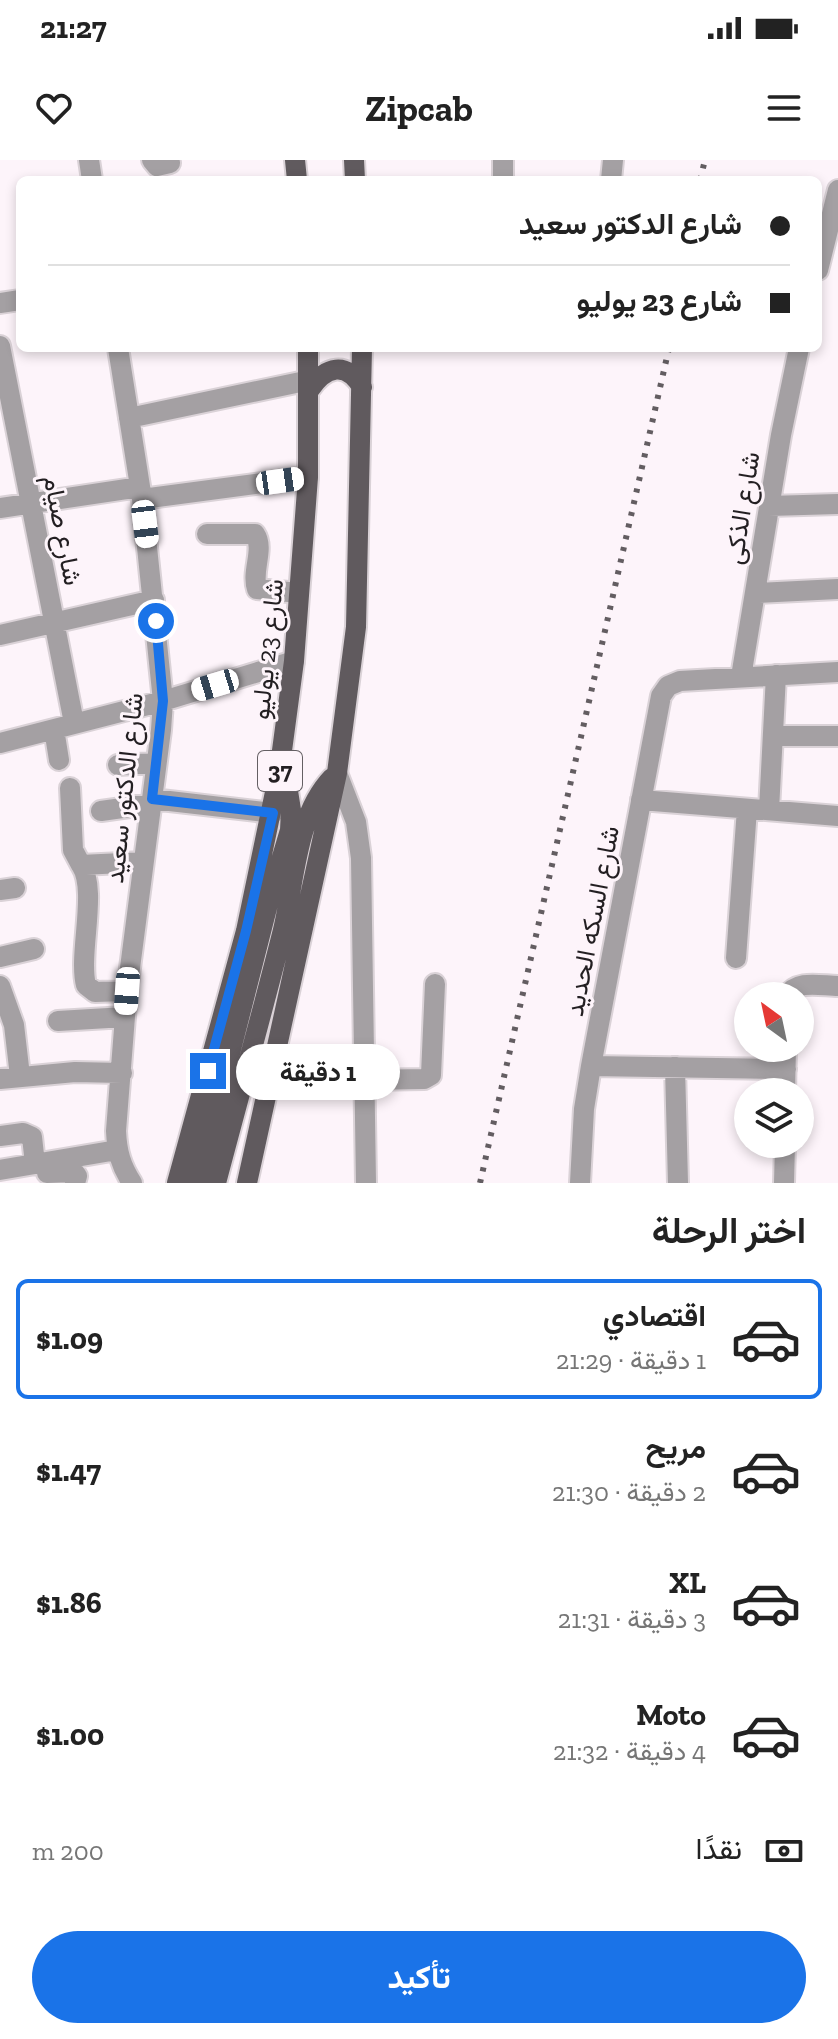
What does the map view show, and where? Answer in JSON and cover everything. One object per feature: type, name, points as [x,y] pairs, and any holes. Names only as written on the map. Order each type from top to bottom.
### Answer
[{"type":"main road","name":"شارع 23 يوليو","points":[[177,1183],[246,931],[273,813],[294,661],[308,477],[308,352]]},
{"type":"main road","name":"37","points":[[247,1183],[337,773],[356,627],[362,352]]},
{"type":"main road","points":[[310,384],[330,370],[343,369],[355,375],[362,387]]},
{"type":"main road","points":[[216,1183],[247,1032],[268,904],[290,830],[288,791],[279,773]]},
{"type":"main road","points":[[197,1183],[283,930],[307,822],[319,795],[337,773]]},
{"type":"street","points":[[822,254],[838,190]]},
{"type":"street","name":"شارع صيام","points":[[0,346],[55,622],[64,726],[59,760]]},
{"type":"street","name":"شارع الدكتور سعيد","points":[[119,352],[141,493],[163,701],[125,1017],[117,1150],[122,1168],[132,1183]]},
{"type":"street","name":"شارع الذكى","points":[[741,677],[798,352]]},
{"type":"street","points":[[129,418],[310,384]]},
{"type":"street","points":[[0,508],[308,477]]},
{"type":"street","points":[[769,506],[838,504]]},
{"type":"street","points":[[207,534],[252,532],[259,541],[257,589],[299,593]]},
{"type":"street","points":[[755,593],[838,589]]},
{"type":"street","points":[[0,635],[154,600]]},
{"type":"street","points":[[0,743],[163,701],[294,661]]},
{"type":"street","points":[[741,677],[838,672]]},
{"type":"street","points":[[769,810],[776,675]]},
{"type":"street","name":"شارع السكه الحديد","points":[[580,1183],[583,1121],[591,1066],[661,696],[668,686],[680,681],[741,677]]},
{"type":"street","points":[[773,736],[838,736]]},
{"type":"street","points":[[118,765],[156,763]]},
{"type":"street","points":[[337,773],[351,805],[360,849],[366,1183]]},
{"type":"street","points":[[70,788],[73,850],[84,869],[87,888],[86,985],[95,992],[127,991]]},
{"type":"street","points":[[641,800],[838,816]]},
{"type":"street","points":[[101,811],[151,802],[273,813]]},
{"type":"street","points":[[736,958],[747,809]]},
{"type":"street","points":[[81,865],[143,862]]},
{"type":"street","points":[[0,957],[34,949]]},
{"type":"street","points":[[365,1080],[424,1079],[431,1075],[435,984]]},
{"type":"street","points":[[0,986],[10,1078],[122,1073]]},
{"type":"street","points":[[814,986],[838,986]]},
{"type":"street","points":[[58,1021],[125,1017]]},
{"type":"street","points":[[786,1062],[786,1078]]},
{"type":"street","points":[[591,1066],[786,1069]]},
{"type":"street","points":[[675,1067],[678,1183]]},
{"type":"street","points":[[0,1136],[23,1133],[32,1137],[39,1168]]},
{"type":"street","points":[[39,1168],[117,1150]]},
{"type":"street","points":[[784,1183],[785,1158]]},
{"type":"street","points":[[0,1170],[39,1168],[74,1172],[77,1176],[75,1183]]},
{"type":"railway","points":[[701,176],[705,160]]},
{"type":"railway","points":[[480,1183],[668,352]]},
{"type":"route","points":[[156,621],[163,701],[152,799],[273,813],[246,931],[208,1071]]}]
